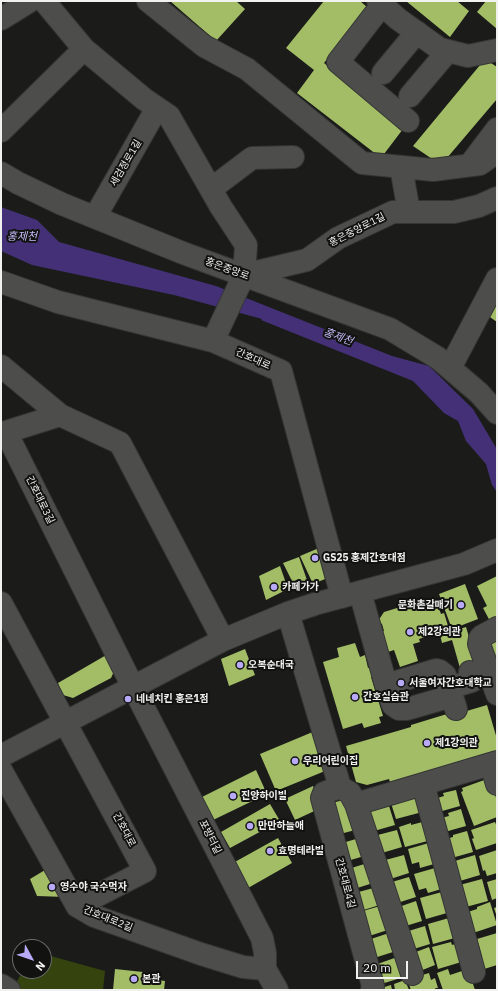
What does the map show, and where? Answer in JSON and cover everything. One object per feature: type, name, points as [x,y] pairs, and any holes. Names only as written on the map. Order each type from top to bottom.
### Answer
[{"type":"street","points":[[1,19],[30,1]]},
{"type":"street","points":[[44,1],[84,49],[144,99],[169,116],[210,189],[246,245],[244,275],[214,341]]},
{"type":"street","points":[[148,1],[204,46],[247,69],[362,163],[433,170],[480,164],[497,152]]},
{"type":"street","points":[[408,121],[338,62],[380,3],[440,49],[468,56],[497,50]]},
{"type":"street","points":[[383,73],[417,32]]},
{"type":"street","points":[[1,131],[84,49]]},
{"type":"street","points":[[410,96],[448,51]]},
{"type":"street","name":"세검정로1길","points":[[95,217],[157,108]]},
{"type":"street","points":[[469,166],[497,129]]},
{"type":"street","points":[[210,189],[252,158],[293,157]]},
{"type":"street","points":[[401,167],[409,212]]},
{"type":"street","name":"홍은중앙로","points":[[1,173],[18,183],[62,204],[183,253],[390,329],[438,358],[479,393],[497,413]]},
{"type":"street","name":"홍은중앙로1길","points":[[244,275],[307,260],[338,238],[393,212],[454,212],[495,202]]},
{"type":"street","points":[[450,368],[497,279]]},
{"type":"street","name":"간호대로","points":[[1,282],[58,302],[214,341],[281,371],[351,595]]},
{"type":"street","points":[[1,366],[60,415],[120,443],[223,640]]},
{"type":"street","name":"간호대로3길","points":[[60,415],[4,434],[133,687]]},
{"type":"street","points":[[1,756],[223,640],[288,614],[464,564],[496,553]]},
{"type":"street","points":[[351,595],[393,705],[396,707],[402,710],[452,698],[472,681],[470,672]]},
{"type":"street","name":"간호대로","points":[[1,603],[145,870],[77,906]]},
{"type":"street","points":[[288,614],[340,787],[350,793],[356,804],[412,974]]},
{"type":"street","points":[[497,628],[482,636],[479,644],[497,694]]},
{"type":"street","points":[[386,685],[436,670],[443,672],[445,675],[452,698]]},
{"type":"street","name":"포방터길","points":[[133,687],[262,938],[265,953],[265,969],[277,990]]},
{"type":"street","name":"간호대로2길","points":[[1,770],[77,906],[94,916],[201,954],[243,967],[265,969]]},
{"type":"street","points":[[356,804],[424,784],[495,770]]},
{"type":"street","points":[[424,784],[474,972]]},
{"type":"street","name":"간호대로4길","points":[[340,787],[324,793],[322,798],[373,986],[372,990]]},
{"type":"street","points":[[1,985],[9,990]]},
{"type":"green space","points":[[52,956],[105,971],[103,990],[12,990],[18,979],[52,979]]},
{"type":"water","name":"홍제천","points":[[1,207],[37,220],[59,242],[216,286],[392,356],[429,366],[473,409],[495,446],[497,450],[497,492],[492,485],[486,464],[466,441],[458,421],[444,413],[413,381],[261,320],[262,319],[174,295],[32,265],[1,251]]},
{"type":"building","points":[[170,1],[236,1],[245,9],[216,41]]},
{"type":"building","points":[[324,1],[360,1],[367,7],[324,63],[403,129],[381,158],[297,93],[314,70],[286,48]]},
{"type":"building","points":[[406,1],[457,1],[469,11],[450,37]]},
{"type":"building","points":[[486,1],[497,1],[497,29],[477,12]]},
{"type":"building","points":[[485,59],[497,67],[497,99],[441,165],[413,146]]},
{"type":"building","points":[[497,302],[497,322],[487,315]]},
{"type":"building","points":[[326,545],[337,574],[313,584],[300,556]]},
{"type":"building","points":[[299,557],[308,583],[295,587],[283,563]]},
{"type":"building","points":[[280,566],[288,589],[266,600],[259,576]]},
{"type":"building","points":[[497,576],[497,620],[491,623],[483,608],[487,606],[477,586]]},
{"type":"building","points":[[465,584],[478,619],[452,629],[439,594]]},
{"type":"building","name":"제2강의관","points":[[430,598],[433,607],[438,606],[441,614],[444,613],[449,629],[419,639],[420,642],[413,644],[418,661],[400,667],[394,650],[388,652],[376,633],[384,631],[382,624],[378,621],[384,612]]},
{"type":"building","points":[[466,627],[479,670],[462,675],[452,640],[442,643],[440,635]]},
{"type":"building","points":[[497,636],[497,656],[487,660],[483,650]]},
{"type":"building","name":"간호실습관","points":[[355,643],[360,657],[365,655],[368,668],[373,666],[376,676],[371,677],[383,716],[379,717],[381,723],[364,728],[362,723],[343,729],[323,662],[339,657],[337,648]]},
{"type":"building","points":[[245,649],[255,675],[229,686],[221,659]]},
{"type":"building","points":[[108,654],[115,669],[111,678],[73,698],[63,695],[58,683]]},
{"type":"building","name":"제1강의관","points":[[487,705],[497,739],[497,758],[391,785],[389,779],[367,785],[356,782],[346,746],[411,727],[411,725],[460,710],[460,713]]},
{"type":"building","name":"우리어린이집","points":[[315,731],[330,769],[276,791],[260,754]]},
{"type":"building","name":"진양하이빌","points":[[256,770],[267,794],[211,821],[200,798]]},
{"type":"building","points":[[487,779],[490,782],[497,800],[497,817],[474,826],[461,792],[463,791],[462,788]]},
{"type":"building","points":[[313,786],[323,807],[295,820],[285,799]]},
{"type":"building","points":[[456,790],[460,806],[435,813],[431,800],[444,796],[443,793]]},
{"type":"building","points":[[418,794],[426,811],[396,819],[390,800]]},
{"type":"building","points":[[351,798],[359,829],[340,834],[332,803]]},
{"type":"building","name":"만만하늘애","points":[[270,804],[280,821],[230,848],[221,832]]},
{"type":"building","points":[[389,806],[395,825],[374,831],[369,812]]},
{"type":"building","points":[[461,809],[466,826],[441,833],[437,819],[449,816],[448,813]]},
{"type":"building","points":[[430,820],[435,839],[405,847],[399,827],[411,823],[411,825]]},
{"type":"building","points":[[495,822],[497,827],[497,843],[476,850],[472,839],[474,838],[471,830]]},
{"type":"building","points":[[397,830],[402,847],[375,855],[370,837]]},
{"type":"building","points":[[467,831],[473,852],[448,859],[442,840]]},
{"type":"building","points":[[366,836],[371,854],[344,862],[339,844]]},
{"type":"building","name":"효명테라빌","points":[[278,838],[292,863],[248,888],[233,863]]},
{"type":"building","points":[[436,841],[441,862],[420,868],[419,862],[412,864],[408,849]]},
{"type":"building","points":[[497,850],[497,873],[487,876],[485,870],[483,871],[479,856]]},
{"type":"building","points":[[404,855],[409,873],[384,881],[378,862]]},
{"type":"building","points":[[475,855],[480,875],[453,883],[448,863]]},
{"type":"building","points":[[374,861],[373,883],[351,890],[345,870]]},
{"type":"building","points":[[442,866],[448,887],[428,893],[426,888],[419,890],[414,874]]},
{"type":"building","points":[[50,867],[66,897],[37,896],[30,879]]},
{"type":"building","points":[[409,877],[416,897],[391,905],[385,884]]},
{"type":"building","points":[[482,879],[488,901],[462,908],[456,886]]},
{"type":"building","points":[[497,879],[497,898],[492,900],[487,882]]},
{"type":"building","points":[[381,886],[386,903],[357,912],[351,894]]},
{"type":"building","points":[[442,892],[454,911],[426,919],[420,898]]},
{"type":"building","points":[[416,901],[422,921],[399,928],[393,909]]},
{"type":"building","points":[[490,902],[497,925],[470,934],[468,912]]},
{"type":"building","points":[[387,904],[394,928],[366,937],[356,913]]},
{"type":"building","points":[[497,907],[497,917],[494,908]]},
{"type":"building","points":[[456,916],[462,936],[433,944],[428,924]]},
{"type":"building","points":[[425,926],[430,944],[407,951],[402,933]]},
{"type":"building","points":[[392,930],[400,955],[394,956],[393,952],[371,959],[365,941],[386,934],[386,932]]},
{"type":"building","points":[[497,933],[497,965],[481,970],[477,958],[482,957],[477,939]]},
{"type":"building","points":[[451,942],[452,945],[461,942],[468,960],[438,969],[432,947]]},
{"type":"building","points":[[429,947],[435,965],[415,973],[408,955]]},
{"type":"building","points":[[400,956],[407,976],[378,985],[372,966]]},
{"type":"building","name":"본관","points":[[115,969],[143,972],[142,978],[165,981],[164,990],[113,990]]},
{"type":"building","points":[[448,969],[450,975],[468,969],[475,990],[443,990],[437,973]]},
{"type":"building","points":[[429,973],[431,980],[435,978],[438,988],[435,988],[436,990],[411,990],[408,982],[416,977]]},
{"type":"building","points":[[405,980],[409,990],[395,990],[394,984]]},
{"type":"building","points":[[391,985],[392,990],[382,990],[381,988]]},
{"type":"place","name":"GS25 홍제간호대점","points":[[315,558]]},
{"type":"place","name":"카페가가","points":[[274,587]]},
{"type":"place","name":"문화촌갈매기","points":[[461,605]]},
{"type":"place","name":"제2강의관","points":[[410,632]]},
{"type":"place","name":"오복순대국","points":[[240,665]]},
{"type":"place","name":"서울여자간호대학교","points":[[401,683]]},
{"type":"place","name":"간호실습관","points":[[355,697]]},
{"type":"place","name":"네네치킨 홍은1점","points":[[128,699]]},
{"type":"place","name":"제1강의관","points":[[427,743]]},
{"type":"place","name":"우리어린이집","points":[[295,761]]},
{"type":"place","name":"진양하이빌","points":[[233,796]]},
{"type":"place","name":"만만하늘애","points":[[250,826]]},
{"type":"place","name":"효명테라빌","points":[[270,851]]},
{"type":"place","name":"영수야 국수먹자","points":[[52,887]]},
{"type":"place","name":"본관","points":[[134,979]]}]
